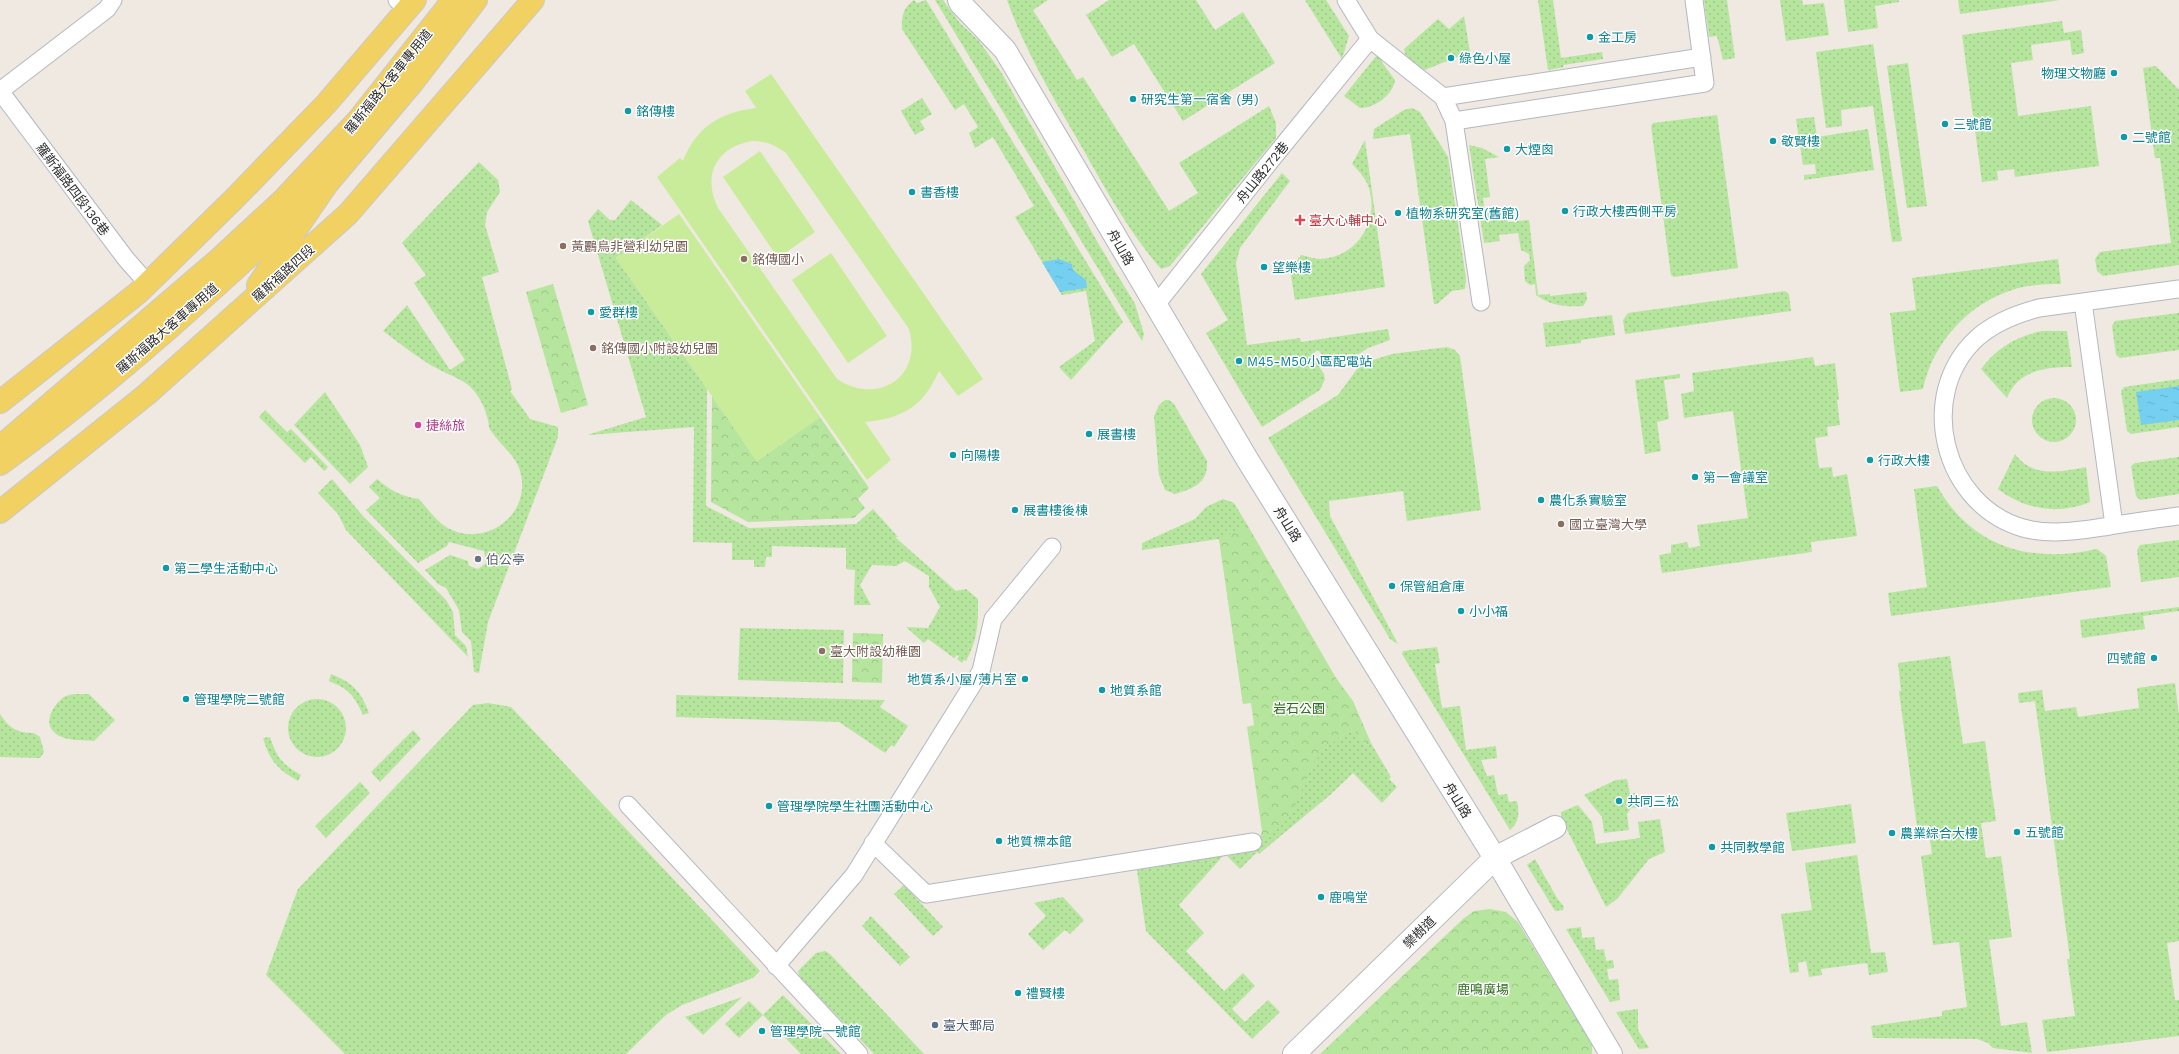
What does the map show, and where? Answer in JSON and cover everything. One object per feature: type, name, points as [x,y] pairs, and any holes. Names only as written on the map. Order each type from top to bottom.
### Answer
[{"type":"main road","name":"羅斯福路大客車專用道","points":[[0,447],[218,260],[284,199],[359,119],[453,0]]},
{"type":"main road","name":"羅斯福路大客車專用道","points":[[235,317],[328,184],[413,82],[476,0]]},
{"type":"main road","name":"羅斯福路四段","points":[[0,512],[147,394],[235,317],[348,214],[533,0]]},
{"type":"main road","points":[[0,402],[143,288],[235,198],[326,104],[406,3]]},
{"type":"main road","name":"羅斯福路大客車專用道","points":[[0,464],[47,430],[188,313],[328,184]]},
{"type":"main road","name":"羅斯福路大客車專用道","points":[[143,288],[252,228]]},
{"type":"street","name":"舟山路","points":[[959,0],[961,4],[1006,50],[1155,306],[1247,459],[1495,858],[1611,1054]]},
{"type":"street","name":"欒樹道","points":[[1294,1054],[1495,858],[1556,827]]},
{"type":"lane","points":[[0,91],[107,9],[113,0]]},
{"type":"lane","points":[[1346,0],[1370,39],[1443,97],[1454,121],[1481,302]]},
{"type":"lane","points":[[1454,121],[1706,83],[1694,0]]},
{"type":"lane","name":"舟山路272巷","points":[[1155,306],[1370,39]]},
{"type":"lane","points":[[1443,97],[1702,56]]},
{"type":"lane","name":"羅斯福路四段136巷","points":[[0,91],[126,259],[143,288]]},
{"type":"lane","points":[[2179,289],[2039,308],[2016,314],[1996,324],[1977,338],[1962,356],[1951,377],[1944,400],[1942,423],[1946,446],[1954,469],[1962,482],[1982,506],[2002,519],[2023,528],[2046,532],[2069,532],[2179,516]]},
{"type":"lane","points":[[2083,302],[2114,525]]},
{"type":"lane","points":[[776,966],[854,875],[981,671],[994,619],[1052,547]]},
{"type":"lane","points":[[628,805],[859,1054]]},
{"type":"lane","points":[[873,843],[926,894],[1253,842]]},
{"type":"green space","points":[[914,0],[917,3],[926,0],[1123,322],[1071,380],[1059,367],[1095,341],[1086,291],[1062,295],[1015,217],[1034,206],[993,137],[975,148],[969,133],[978,127],[964,104],[955,110],[902,29],[902,20],[905,9]]},
{"type":"green space","points":[[935,0],[943,0],[960,23],[979,41],[1001,72],[1098,243],[1135,304],[1144,334],[1142,341]]},
{"type":"green space","points":[[1007,0],[1048,0],[1033,10],[1077,80],[1083,77],[1169,211],[1198,193],[1179,163],[1269,106],[1276,123],[1276,138],[1170,266],[1161,269],[1127,224],[1040,74],[1022,37]]},
{"type":"green space","points":[[1109,0],[1196,0],[1215,30],[1243,12],[1275,63],[1183,121],[1134,44],[1112,57],[1086,15]]},
{"type":"green space","points":[[1305,0],[1326,0],[1349,36],[1342,59]]},
{"type":"green space","points":[[1538,0],[1553,0],[1561,58],[1602,52],[1603,59],[1563,65],[1564,67],[1548,70]]},
{"type":"green space","points":[[1704,0],[1727,0],[1735,58],[1723,60],[1717,36],[1709,37]]},
{"type":"green space","points":[[1780,0],[1802,0],[1803,5],[1824,3],[1829,35],[1786,41]]},
{"type":"green space","points":[[1844,0],[1899,0],[1899,2],[1875,6],[1878,28],[1848,32]]},
{"type":"green space","points":[[1958,0],[2060,0],[1960,14]]},
{"type":"green space","points":[[1464,16],[1470,52],[1422,71],[1405,54],[1404,49],[1438,19],[1449,29]]},
{"type":"green space","points":[[2062,21],[2064,33],[2081,30],[2084,53],[2072,55],[2070,40],[2031,45],[2033,60],[2011,63],[2018,116],[2091,106],[2099,166],[2015,177],[2014,169],[1997,171],[1998,180],[1982,182],[1962,35]]},
{"type":"green space","points":[[1873,44],[1902,241],[1892,242],[1873,106],[1841,110],[1842,126],[1826,128],[1816,52]]},
{"type":"green space","points":[[1377,55],[1383,60],[1381,61],[1395,80],[1394,86],[1382,100],[1372,106],[1360,108],[1344,96]]},
{"type":"green space","points":[[1908,63],[1927,206],[1907,208],[1887,66]]},
{"type":"green space","points":[[2156,66],[2179,90],[2179,265],[2103,276],[2097,271],[2095,259],[2100,252],[2171,243],[2160,158],[2155,158],[2143,68]]},
{"type":"green space","points":[[771,74],[983,379],[958,396],[939,371],[926,394],[919,402],[901,414],[865,422],[891,460],[867,480],[657,177],[680,158],[683,161],[688,149],[695,139],[711,123],[732,113],[756,108],[745,91]],"holes":[[[752,141],[770,144],[786,153],[909,329],[912,346],[909,361],[903,373],[894,382],[881,388],[868,389],[852,387],[837,379],[718,208],[713,196],[712,185],[712,174],[716,165],[721,156],[729,150],[740,144]]]},
{"type":"green space","points":[[922,98],[932,114],[920,121],[925,129],[915,135],[901,111]]},
{"type":"green space","points":[[1412,108],[1420,112],[1448,157],[1466,278],[1465,289],[1452,291],[1437,304],[1434,304],[1410,134],[1373,139],[1374,129],[1404,110]]},
{"type":"green space","points":[[1717,115],[1738,268],[1674,277],[1671,275],[1651,126],[1653,123]]},
{"type":"green space","points":[[1814,117],[1817,137],[1868,129],[1874,170],[1804,180],[1804,175],[1816,174],[1815,164],[1803,165],[1796,119]]},
{"type":"green space","points":[[1365,140],[1385,287],[1295,300],[1290,270],[1301,255],[1320,259],[1343,253],[1361,238],[1367,227],[1372,204],[1370,192],[1366,180],[1352,164]]},
{"type":"green space","points":[[1469,145],[1482,148],[1499,157],[1485,159],[1490,197],[1483,198],[1485,212],[1506,210],[1508,222],[1529,220],[1538,295],[1550,294],[1550,296],[1586,292],[1587,300],[1583,306],[1553,304],[1536,295],[1535,284],[1530,285],[1525,281],[1524,266],[1530,260],[1529,254],[1521,250],[1518,233],[1499,235],[1500,241],[1484,243]]},
{"type":"green space","points":[[760,151],[815,232],[778,258],[723,177]]},
{"type":"green space","points":[[479,162],[498,180],[500,192],[487,212],[485,225],[499,272],[482,277],[512,389],[510,391],[530,419],[558,427],[558,437],[488,622],[479,673],[474,672],[471,641],[462,632],[459,610],[446,588],[438,584],[425,570],[450,555],[468,561],[469,566],[478,569],[486,563],[484,551],[449,542],[447,546],[418,563],[366,510],[380,498],[369,487],[377,479],[396,492],[407,497],[419,499],[442,524],[452,530],[465,534],[478,534],[490,531],[501,525],[510,517],[517,506],[521,494],[522,481],[518,466],[490,430],[485,409],[475,392],[463,382],[425,362],[383,331],[407,305],[450,370],[465,360],[414,283],[426,275],[402,243]]},
{"type":"green space","points":[[1282,173],[1290,181],[1240,248],[1236,263],[1247,345],[1300,338],[1301,342],[1388,329],[1390,340],[1368,348],[1342,365],[1331,365],[1318,350],[1311,355],[1324,374],[1325,379],[1320,390],[1262,427],[1206,333],[1228,320],[1201,274]]},
{"type":"green space","points":[[631,200],[662,225],[616,258],[707,389],[706,506],[749,528],[856,524],[873,509],[898,537],[895,537],[956,591],[966,589],[978,599],[978,617],[975,639],[966,661],[964,660],[962,663],[957,659],[959,656],[957,655],[954,658],[928,639],[924,643],[906,627],[928,628],[940,607],[929,587],[929,576],[905,561],[896,566],[872,565],[860,585],[871,605],[854,605],[855,570],[846,569],[846,548],[772,546],[772,557],[766,557],[765,567],[754,567],[754,560],[732,560],[732,543],[693,542],[694,427],[587,435],[646,417],[588,221],[598,209],[610,220],[615,220]]},
{"type":"green space","points":[[679,214],[820,417],[757,461],[616,258]]},
{"type":"green space","points":[[831,253],[887,336],[848,363],[792,280]]},
{"type":"green space","points":[[2058,259],[2061,284],[2036,285],[2018,288],[1996,296],[1981,305],[1954,328],[1944,342],[1928,372],[1923,389],[1900,392],[1890,313],[1916,310],[1912,278]]},
{"type":"green space","points":[[553,284],[588,405],[561,413],[526,292]]},
{"type":"green space","points":[[1785,291],[1789,294],[1791,311],[1625,334],[1623,320],[1628,313]]},
{"type":"green space","points":[[2179,313],[2179,350],[2120,358],[2116,355],[2112,326],[2115,321]]},
{"type":"green space","points":[[1612,315],[1615,335],[1581,340],[1581,343],[1546,347],[1543,323]]},
{"type":"green space","points":[[2042,331],[2067,331],[2072,367],[2043,369],[2034,372],[2018,381],[2007,398],[1981,369],[1993,355],[2008,344],[2024,336]]},
{"type":"green space","points":[[1447,347],[1455,350],[1460,356],[1481,510],[1407,521],[1403,491],[1329,501],[1330,516],[1398,644],[1390,639],[1268,438],[1338,395],[1357,369],[1373,360],[1392,354]]},
{"type":"green space","points":[[1813,357],[1815,366],[1835,363],[1839,400],[1837,400],[1840,425],[1827,427],[1828,436],[1815,438],[1819,468],[1832,467],[1833,477],[1847,474],[1857,536],[1811,542],[1812,552],[1662,573],[1659,555],[1671,553],[1671,545],[1687,542],[1689,548],[1700,546],[1697,525],[1748,518],[1733,411],[1684,418],[1681,394],[1694,391],[1692,373]]},
{"type":"green space","points":[[1680,374],[1680,378],[1664,380],[1669,419],[1657,422],[1661,451],[1645,454],[1635,380]]},
{"type":"green space","points":[[2179,379],[2179,427],[2131,434],[2127,431],[2121,391],[2124,387]]},
{"type":"green space","points":[[325,392],[360,445],[368,467],[350,484],[294,425]]},
{"type":"green space","points":[[712,396],[757,461],[820,417],[869,488],[858,499],[865,508],[854,518],[748,522],[711,502]]},
{"type":"green space","points":[[2050,398],[2058,398],[2063,399],[2070,404],[2075,411],[2075,429],[2070,436],[2063,441],[2050,442],[2042,439],[2035,432],[2032,424],[2032,416],[2035,408],[2042,401]]},
{"type":"green space","points":[[1165,400],[1169,400],[1174,404],[1207,461],[1207,469],[1202,480],[1194,487],[1175,494],[1165,490],[1159,475],[1154,416],[1159,405]]},
{"type":"green space","points":[[265,410],[287,432],[291,429],[328,467],[324,471],[311,457],[305,463],[259,417]]},
{"type":"green space","points":[[2015,454],[2022,462],[2038,470],[2057,471],[2086,467],[2090,502],[2078,506],[2054,509],[2031,506],[2008,496],[1998,489]]},
{"type":"green space","points":[[2179,457],[2179,494],[2140,500],[2136,496],[2131,466],[2135,463]]},
{"type":"green space","points":[[332,479],[362,515],[446,600],[453,612],[455,635],[466,646],[468,657],[346,530],[338,514],[318,493]]},
{"type":"green space","points":[[1937,486],[1951,507],[1967,524],[1986,537],[2005,546],[2027,552],[2049,554],[2073,553],[2097,549],[2106,556],[2111,587],[1891,616],[1888,593],[1927,587],[1914,489]]},
{"type":"green space","points":[[1223,499],[1234,503],[1248,526],[1249,695],[1243,704],[1219,539],[1142,550],[1142,543],[1195,519],[1206,507]]},
{"type":"green space","name":"岩石公園","points":[[1248,526],[1336,678],[1353,701],[1371,743],[1367,745],[1354,731],[1342,736],[1326,748],[1319,756],[1308,774],[1288,818],[1256,849],[1262,831],[1247,727],[1254,725],[1251,703],[1243,704],[1219,538]]},
{"type":"green space","points":[[2179,540],[2179,577],[2141,582],[2137,550],[2140,545]]},
{"type":"green space","points":[[2179,607],[2179,611],[2143,616],[2145,629],[2082,638],[2080,620]]},
{"type":"green space","points":[[740,628],[844,630],[843,683],[738,680]]},
{"type":"green space","points":[[853,633],[883,634],[882,683],[852,682]]},
{"type":"green space","points":[[1437,647],[1440,663],[1435,664],[1442,708],[1460,706],[1466,750],[1496,746],[1497,758],[1481,760],[1487,776],[1494,775],[1498,795],[1507,794],[1509,802],[1517,801],[1518,817],[1516,823],[1510,830],[1402,654],[1403,651]]},
{"type":"green space","points":[[1950,656],[1963,744],[1985,741],[1996,821],[1981,823],[1986,858],[2001,856],[2012,937],[1989,940],[2001,1026],[2027,1022],[2032,1053],[1993,1048],[1988,1043],[1977,1039],[1873,1038],[1871,1026],[1942,1016],[1942,1011],[1967,1007],[1959,942],[1933,945],[1921,856],[1932,854],[1928,825],[1917,827],[1899,691],[1901,691],[1898,663]]},
{"type":"green space","points":[[331,674],[351,684],[363,699],[369,713],[363,715],[357,702],[346,690],[329,681]]},
{"type":"green space","points":[[2175,683],[2179,716],[2179,941],[2167,943],[2175,1000],[2179,1000],[2179,1036],[2047,1052],[2042,1020],[2075,1016],[2067,959],[2070,959],[2035,701],[2019,703],[2018,693],[2042,690],[2045,711],[2076,707],[2078,717],[2139,708],[2137,688]]},
{"type":"green space","points":[[89,694],[115,720],[94,741],[68,739],[55,733],[51,729],[49,719],[53,709],[60,700],[69,695]]},
{"type":"green space","points":[[676,695],[885,700],[880,707],[908,726],[894,747],[891,745],[885,753],[839,722],[676,717]]},
{"type":"green space","points":[[311,699],[323,699],[338,707],[346,722],[346,734],[338,749],[323,757],[311,757],[296,749],[288,734],[288,722],[296,707]]},
{"type":"green space","points":[[488,703],[511,707],[760,971],[753,978],[682,1005],[666,1015],[626,1054],[345,1054],[266,975],[298,889],[473,705]]},
{"type":"green space","points":[[0,714],[14,729],[34,733],[40,737],[44,752],[40,758],[0,757]]},
{"type":"green space","points":[[413,730],[421,739],[380,782],[371,772]]},
{"type":"green space","points":[[1354,731],[1367,745],[1371,743],[1391,777],[1389,779],[1397,787],[1382,803],[1353,773],[1330,795],[1259,854],[1257,852],[1240,869],[1227,856],[1249,852],[1256,849],[1316,758],[1330,744],[1347,732]]},
{"type":"green space","points":[[270,737],[281,760],[301,775],[298,781],[275,764],[268,753],[263,738]]},
{"type":"green space","points":[[1627,779],[1630,794],[1636,793],[1638,807],[1631,808],[1627,814],[1629,830],[1604,833],[1602,817],[1584,795],[1616,780]]},
{"type":"green space","points":[[360,782],[370,793],[326,838],[315,826]]},
{"type":"green space","points":[[1851,804],[1856,843],[1792,851],[1786,813]]},
{"type":"green space","points":[[1578,805],[1592,822],[1596,844],[1640,838],[1638,822],[1660,819],[1665,852],[1649,859],[1617,899],[1606,907],[1561,818],[1561,812]]},
{"type":"green space","points":[[1857,855],[1871,953],[1885,952],[1888,972],[1869,975],[1867,963],[1821,969],[1822,975],[1809,977],[1806,961],[1798,963],[1799,972],[1790,973],[1781,914],[1812,910],[1805,863]]},
{"type":"green space","points":[[1223,856],[1179,905],[1204,933],[1186,951],[1224,991],[1243,973],[1255,986],[1232,1009],[1245,1022],[1268,1000],[1280,1012],[1252,1039],[1146,931],[1137,870]]},
{"type":"green space","points":[[1535,859],[1557,898],[1564,907],[1563,910],[1555,911],[1527,865]]},
{"type":"green space","points":[[904,885],[943,927],[933,936],[894,894]]},
{"type":"green space","points":[[1063,897],[1084,920],[1070,934],[1065,930],[1043,950],[1028,934],[1046,916],[1034,903]]},
{"type":"green space","name":"鹿鳴廣場","points":[[1490,909],[1506,912],[1518,922],[1592,1044],[1592,1054],[1320,1054],[1463,919],[1474,911]]},
{"type":"green space","points":[[871,916],[910,957],[900,966],[862,926]]},
{"type":"green space","points":[[1581,927],[1582,938],[1594,937],[1596,950],[1604,949],[1606,961],[1613,960],[1614,968],[1607,969],[1609,980],[1618,979],[1620,1000],[1610,1002],[1566,929]]},
{"type":"green space","points":[[825,951],[830,954],[924,1054],[874,1054],[800,978],[798,971],[816,953]]},
{"type":"green space","points":[[783,995],[841,1054],[801,1054],[763,1015]]},
{"type":"green space","points":[[742,997],[703,1035],[685,1017]]},
{"type":"green space","points":[[749,1001],[763,1015],[739,1038],[725,1024]]},
{"type":"green space","points":[[1638,1009],[1638,1030],[1649,1048],[1639,1049],[1616,1012]]},
{"type":"water","points":[[1059,259],[1072,264],[1073,270],[1086,280],[1087,288],[1060,292],[1042,262]]},
{"type":"water","points":[[2179,386],[2179,420],[2141,425],[2136,392]]},
{"type":"place","name":"金工房","points":[[1590,37]]},
{"type":"place","name":"綠色小屋","points":[[1451,58]]},
{"type":"place","name":"物理文物廳","points":[[2114,73]]},
{"type":"place","name":"研究生第一宿舍 (男)","points":[[1133,99]]},
{"type":"place","name":"銘傳樓","points":[[628,111]]},
{"type":"place","name":"三號館","points":[[1945,124]]},
{"type":"place","name":"二號館","points":[[2124,137]]},
{"type":"place","name":"敬賢樓","points":[[1773,141]]},
{"type":"place","name":"大煙囪","points":[[1507,149]]},
{"type":"place","name":"書香樓","points":[[912,192]]},
{"type":"place","name":"行政大樓西側平房","points":[[1565,211]]},
{"type":"place","name":"植物系研究室(舊館)","points":[[1398,213]]},
{"type":"place","name":"臺大心輔中心","points":[[1300,220]]},
{"type":"place","name":"黃鸝鳥非營利幼兒園","points":[[563,246]]},
{"type":"place","name":"銘傳國小","points":[[744,259]]},
{"type":"place","name":"望樂樓","points":[[1264,267]]},
{"type":"place","name":"愛群樓","points":[[591,312]]},
{"type":"place","name":"銘傳國小附設幼兒園","points":[[593,348]]},
{"type":"place","name":"M45-M50小區配電站","points":[[1239,361]]},
{"type":"place","name":"捷絲旅","points":[[418,425]]},
{"type":"place","name":"展書樓","points":[[1089,434]]},
{"type":"place","name":"向陽樓","points":[[953,455]]},
{"type":"place","name":"行政大樓","points":[[1870,460]]},
{"type":"place","name":"第一會議室","points":[[1695,477]]},
{"type":"place","name":"農化系實驗室","points":[[1541,500]]},
{"type":"place","name":"展書樓後棟","points":[[1015,510]]},
{"type":"place","name":"國立臺灣大學","points":[[1561,524]]},
{"type":"place","name":"伯公亭","points":[[478,559]]},
{"type":"place","name":"第二學生活動中心","points":[[166,568]]},
{"type":"place","name":"保管組倉庫","points":[[1392,586]]},
{"type":"place","name":"小小福","points":[[1461,611]]},
{"type":"place","name":"臺大附設幼稚園","points":[[822,651]]},
{"type":"place","name":"四號館","points":[[2154,658]]},
{"type":"place","name":"地質系小屋/薄片室","points":[[1025,679]]},
{"type":"place","name":"地質系館","points":[[1102,690]]},
{"type":"place","name":"管理學院二號館","points":[[186,699]]},
{"type":"place","name":"共同三松","points":[[1619,801]]},
{"type":"place","name":"管理學院學生社團活動中心","points":[[769,806]]},
{"type":"place","name":"五號館","points":[[2017,832]]},
{"type":"place","name":"農業綜合大樓","points":[[1892,833]]},
{"type":"place","name":"地質標本館","points":[[999,841]]},
{"type":"place","name":"共同教學館","points":[[1712,847]]},
{"type":"place","name":"鹿鳴堂","points":[[1321,897]]},
{"type":"place","name":"禮賢樓","points":[[1018,993]]},
{"type":"place","name":"臺大郵局","points":[[935,1025]]},
{"type":"place","name":"管理學院一號館","points":[[762,1031]]}]
